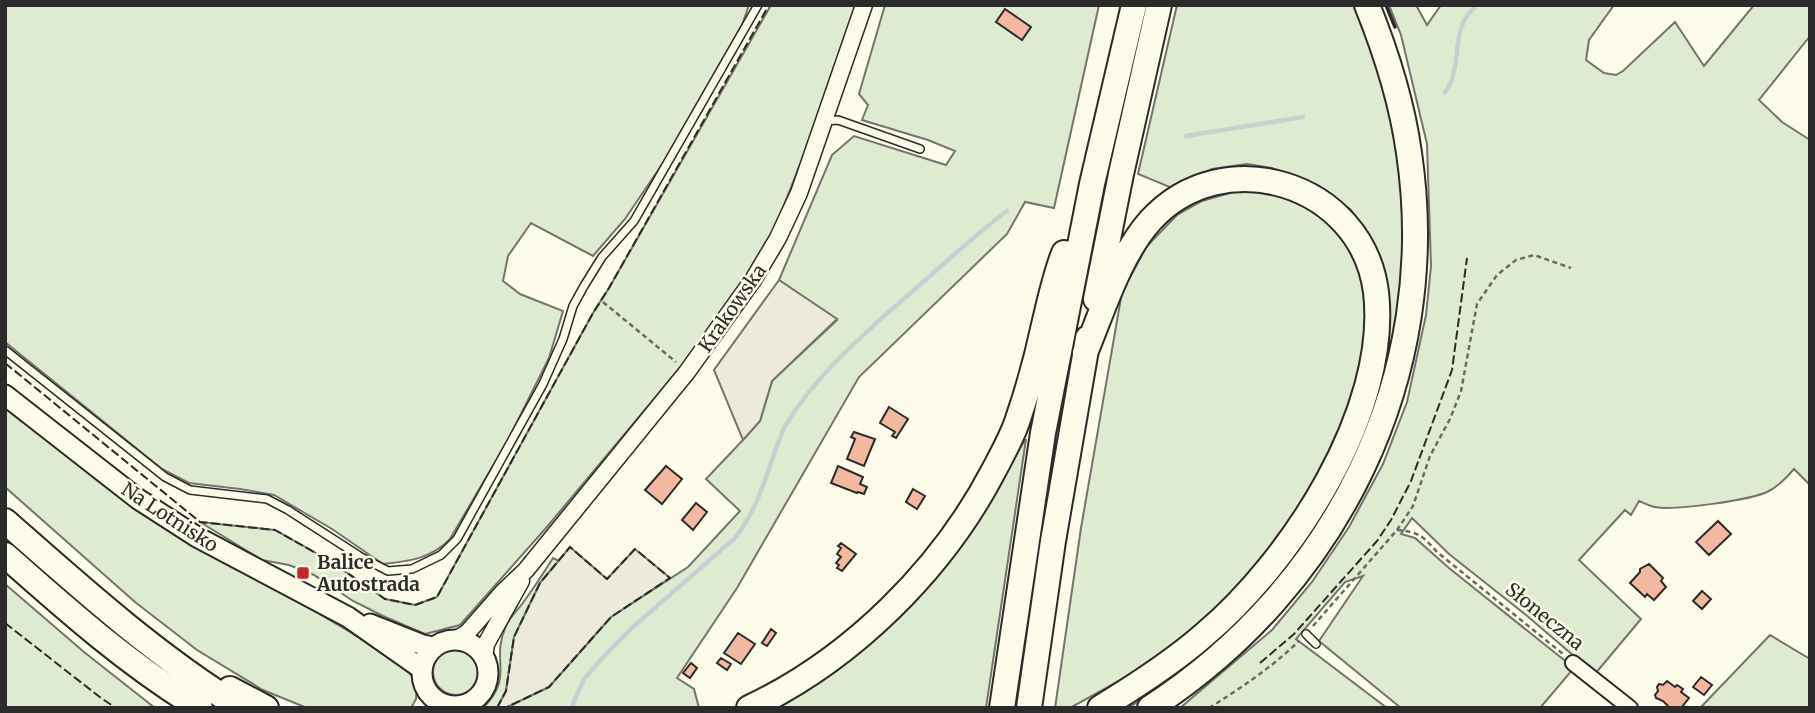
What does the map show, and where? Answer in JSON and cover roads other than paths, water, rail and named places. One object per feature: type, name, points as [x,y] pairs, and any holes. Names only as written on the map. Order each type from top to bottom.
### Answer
[{"type":"highway","points":[[1003,708],[1043,433],[1092,184],[1134,5]]},
{"type":"highway","points":[[1029,708],[1055,527],[1085,353],[1121,173],[1159,5]]},
{"type":"highway","points":[[1150,708],[1220,656],[1263,615],[1288,585],[1344,504],[1371,450],[1388,407],[1401,356],[1411,296],[1413,189],[1409,153],[1393,79],[1367,5]]},
{"type":"highway","points":[[1085,353],[1122,263],[1142,230],[1176,199],[1208,185],[1238,179],[1270,180],[1312,196],[1334,212],[1351,230],[1363,250],[1376,290],[1377,327],[1366,390],[1334,470],[1307,515],[1262,576],[1226,615],[1179,656],[1100,708]]},
{"type":"highway","points":[[749,708],[820,666],[886,612],[926,570],[986,487],[1016,426],[1058,268],[1092,184]]},
{"type":"highway","points":[[5,521],[102,606],[203,684],[241,708]]},
{"type":"highway","points":[[5,555],[121,654],[200,708]]},
{"type":"highway","points":[[159,650],[266,708]]},
{"type":"main road","name":"Na Lotnisko","points":[[5,396],[138,499],[197,537],[348,617],[434,647]]},
{"type":"main road","name":"Na Lotnisko","points":[[348,617],[423,678]]},
{"type":"main road","points":[[418,708],[423,697],[423,678],[427,655],[434,647],[455,640],[472,645],[485,657],[488,668],[488,681],[483,692],[464,706],[450,707],[435,700],[423,678]]},
{"type":"street","name":"Krakowska","points":[[455,640],[467,634],[526,570],[687,372],[753,280],[778,239],[799,193],[864,5]]},
{"type":"street","name":"Krakowska","points":[[485,657],[486,644],[526,570]]},
{"type":"street","name":"Słoneczna","points":[[1573,663],[1630,708]]},
{"type":"lane","points":[[5,350],[165,477],[190,490],[267,499],[360,557],[388,571],[412,569],[441,555],[457,538],[543,384],[563,339],[572,306],[603,257],[634,221],[758,5]]},
{"type":"lane","points":[[823,121],[838,120],[920,149]]},
{"type":"lane","points":[[1306,634],[1316,644]]},
{"type":"waterway","points":[[1445,92],[1453,75],[1461,28],[1476,5]]},
{"type":"waterway","points":[[1186,136],[1303,117]]},
{"type":"waterway","points":[[573,704],[584,679],[607,653],[735,538],[758,499],[784,428],[810,390],[891,310],[1007,211]]},
{"type":"place","name":"Balice Autostrada","points":[[303,573]]}]
